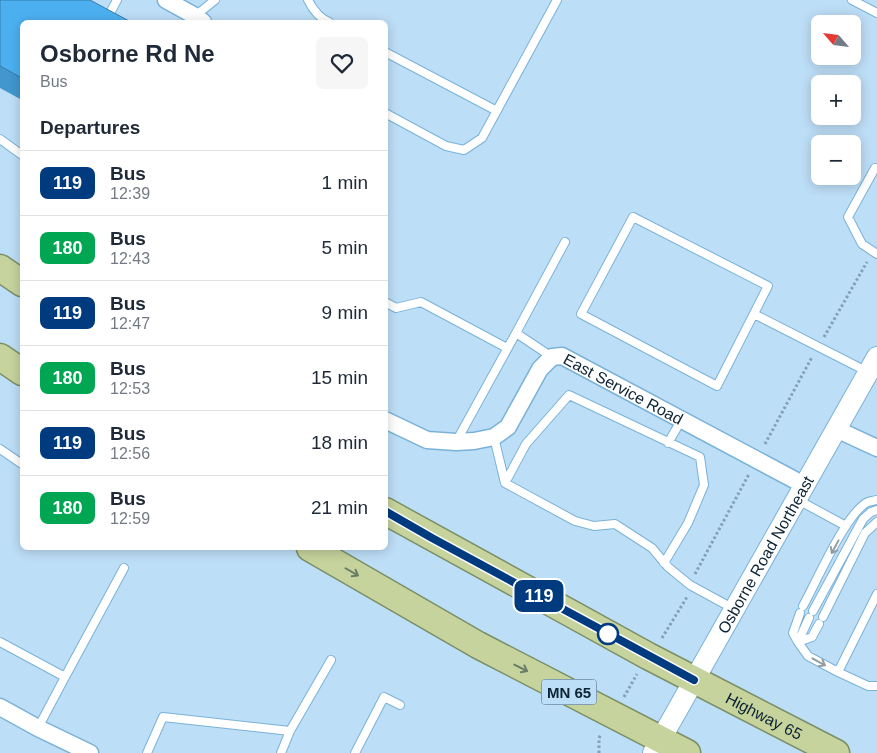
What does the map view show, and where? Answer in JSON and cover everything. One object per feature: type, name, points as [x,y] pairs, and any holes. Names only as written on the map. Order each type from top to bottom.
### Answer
[{"type":"highway","points":[[0,268],[20,282]]},
{"type":"highway","points":[[0,357],[20,371]]},
{"type":"highway","name":"Highway 65","points":[[388,513],[648,656],[836,753]]},
{"type":"highway","name":"MN 65","points":[[313,550],[478,645],[613,715],[656,746],[686,753]]},
{"type":"street","points":[[166,0],[199,19]]},
{"type":"street","name":"East Service Road","points":[[494,437],[508,427],[540,369],[552,357],[562,356],[757,459],[800,492]]},
{"type":"street","name":"Osborne Road Northeast","points":[[656,746],[873,365]]},
{"type":"street","points":[[388,421],[427,440],[456,442],[494,437]]},
{"type":"street","points":[[836,429],[877,448]]},
{"type":"street","points":[[0,707],[90,753]]},
{"type":"lane","points":[[101,10],[112,17],[118,0]]},
{"type":"lane","points":[[199,19],[215,0]]},
{"type":"lane","points":[[308,0],[311,7],[324,20]]},
{"type":"lane","points":[[388,116],[446,146],[464,150],[482,138],[557,0]]},
{"type":"lane","points":[[852,0],[877,14]]},
{"type":"lane","points":[[388,54],[497,111]]},
{"type":"lane","points":[[0,139],[20,154]]},
{"type":"lane","points":[[874,253],[862,244],[848,217],[875,168],[877,169]]},
{"type":"lane","points":[[634,217],[768,286],[754,314],[717,386],[581,314],[634,217]]},
{"type":"lane","points":[[456,442],[565,242]]},
{"type":"lane","points":[[388,304],[396,308],[421,302],[507,348]]},
{"type":"lane","points":[[754,314],[818,346],[873,365]]},
{"type":"lane","points":[[516,333],[552,357]]},
{"type":"lane","points":[[505,483],[526,444],[569,395],[700,457],[704,485],[688,523],[664,563]]},
{"type":"lane","points":[[668,443],[682,419]]},
{"type":"lane","points":[[494,437],[505,483],[575,521],[594,526],[615,524],[652,548],[664,563],[690,585],[734,609]]},
{"type":"lane","points":[[0,449],[20,463]]},
{"type":"lane","points":[[800,492],[846,526]]},
{"type":"lane","points":[[877,500],[867,502],[856,512],[846,526],[802,610],[793,633],[808,656],[868,686],[877,686]]},
{"type":"lane","points":[[798,642],[863,519],[871,512],[877,510]]},
{"type":"lane","points":[[798,642],[812,638],[865,533],[877,522]]},
{"type":"lane","points":[[38,728],[124,568]]},
{"type":"lane","points":[[838,672],[877,594]]},
{"type":"lane","points":[[0,642],[66,677]]},
{"type":"lane","points":[[281,753],[290,731],[331,660]]},
{"type":"lane","points":[[354,753],[384,698],[400,705]]},
{"type":"lane","points":[[147,753],[163,717],[290,731]]},
{"type":"path","points":[[600,753],[599,738],[648,656],[668,630],[686,600],[690,585],[818,346],[874,253]]},
{"type":"building","points":[[0,0],[90,0],[127,20],[20,20],[20,77],[0,66]]},
{"type":"bus line","name":"119","points":[[388,513],[694,680]]}]
